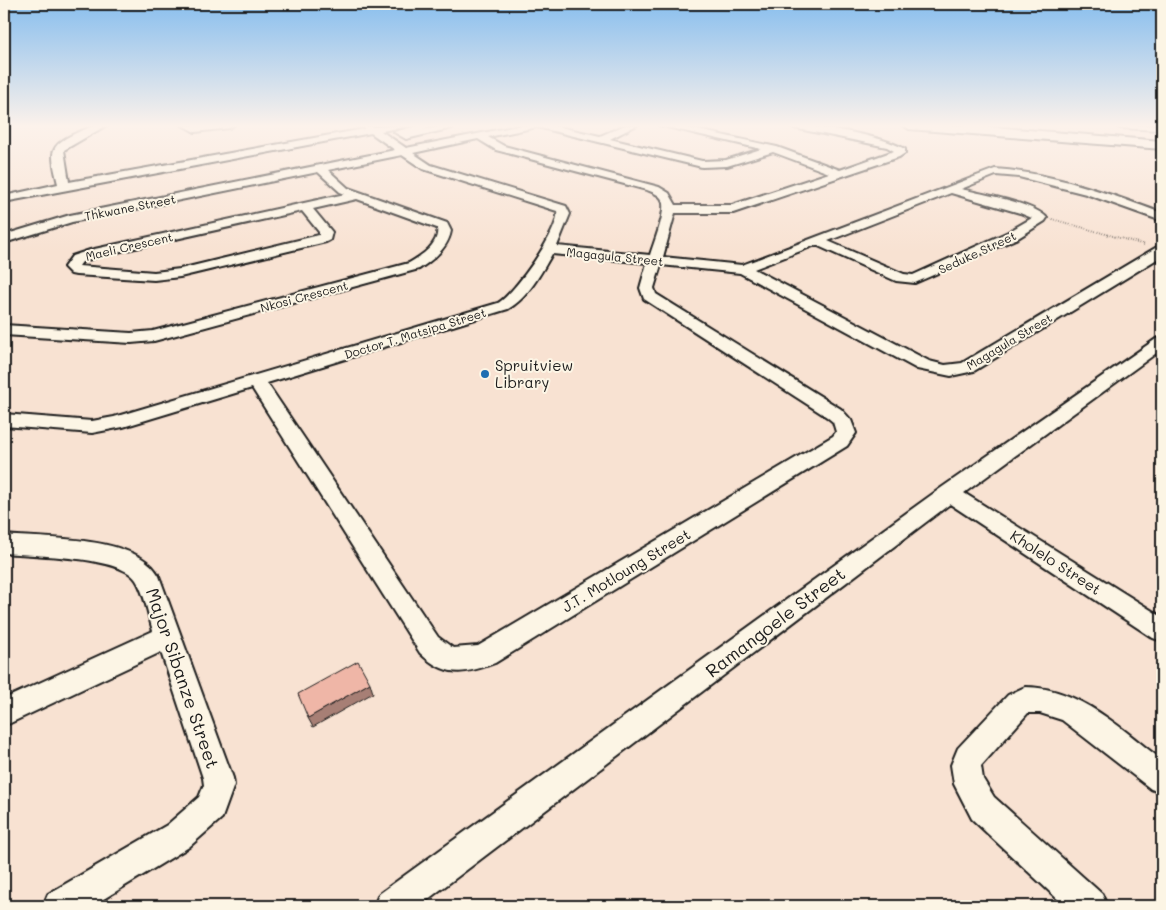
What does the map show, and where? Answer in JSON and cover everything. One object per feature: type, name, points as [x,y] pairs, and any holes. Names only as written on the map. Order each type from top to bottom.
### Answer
[{"type":"street","points":[[62,167],[64,183]]},
{"type":"street","points":[[4,193],[149,167]]},
{"type":"street","name":"Thkwane Street","points":[[4,239],[64,220],[328,167]]},
{"type":"street","name":"Doctor T. Matsipa Street","points":[[4,420],[102,426],[257,382],[509,304],[547,249],[562,222],[564,214],[562,209],[429,167]]},
{"type":"street","points":[[573,167],[658,190],[668,198],[670,209],[654,260]]},
{"type":"street","points":[[824,167],[839,173]]},
{"type":"street","points":[[670,209],[734,209],[856,167]]},
{"type":"street","name":"Nkosi Crescent","points":[[4,330],[144,338],[414,266],[429,255],[444,238],[445,229],[438,223],[344,190],[321,169]]},
{"type":"street","name":"Magagula Street","points":[[743,270],[991,173],[1008,172],[1099,193],[1162,217]]},
{"type":"street","points":[[4,199],[64,183]]},
{"type":"street","name":"Seduke Street","points":[[818,240],[901,278],[916,279],[1013,236],[1039,221],[1042,216],[949,189]]},
{"type":"street","name":"Maeli Crescent","points":[[306,207],[326,232],[325,237],[168,275],[84,272],[76,271],[71,267],[76,259],[95,253],[358,195]]},
{"type":"street","name":"Magagula Street","points":[[547,249],[743,270],[923,365],[939,370],[954,371],[968,367],[1161,250]]},
{"type":"street","name":"J.T. Motloung Street","points":[[257,382],[429,645],[442,657],[449,660],[478,658],[840,441],[846,433],[842,420],[834,413],[651,298],[647,291],[654,260]]},
{"type":"street","name":"Ramangoele Street","points":[[391,906],[949,493],[1162,342]]},
{"type":"street","name":"Kholelo Street","points":[[949,493],[1162,630]]},
{"type":"street","name":"Major Sibanze Street","points":[[4,544],[108,555],[126,560],[139,567],[147,576],[214,764],[219,785],[211,807],[178,836],[60,906]]},
{"type":"street","points":[[4,713],[168,636]]},
{"type":"street","points":[[1090,906],[983,808],[969,784],[966,765],[968,758],[1018,704],[1025,700],[1040,700],[1070,709],[1162,778]]},
{"type":"path","points":[[1042,216],[1161,250]]},
{"type":"building","points":[[358,661],[370,683],[308,718],[298,694]]},
{"type":"place","name":"Spruitview Library","points":[[485,374]]}]
